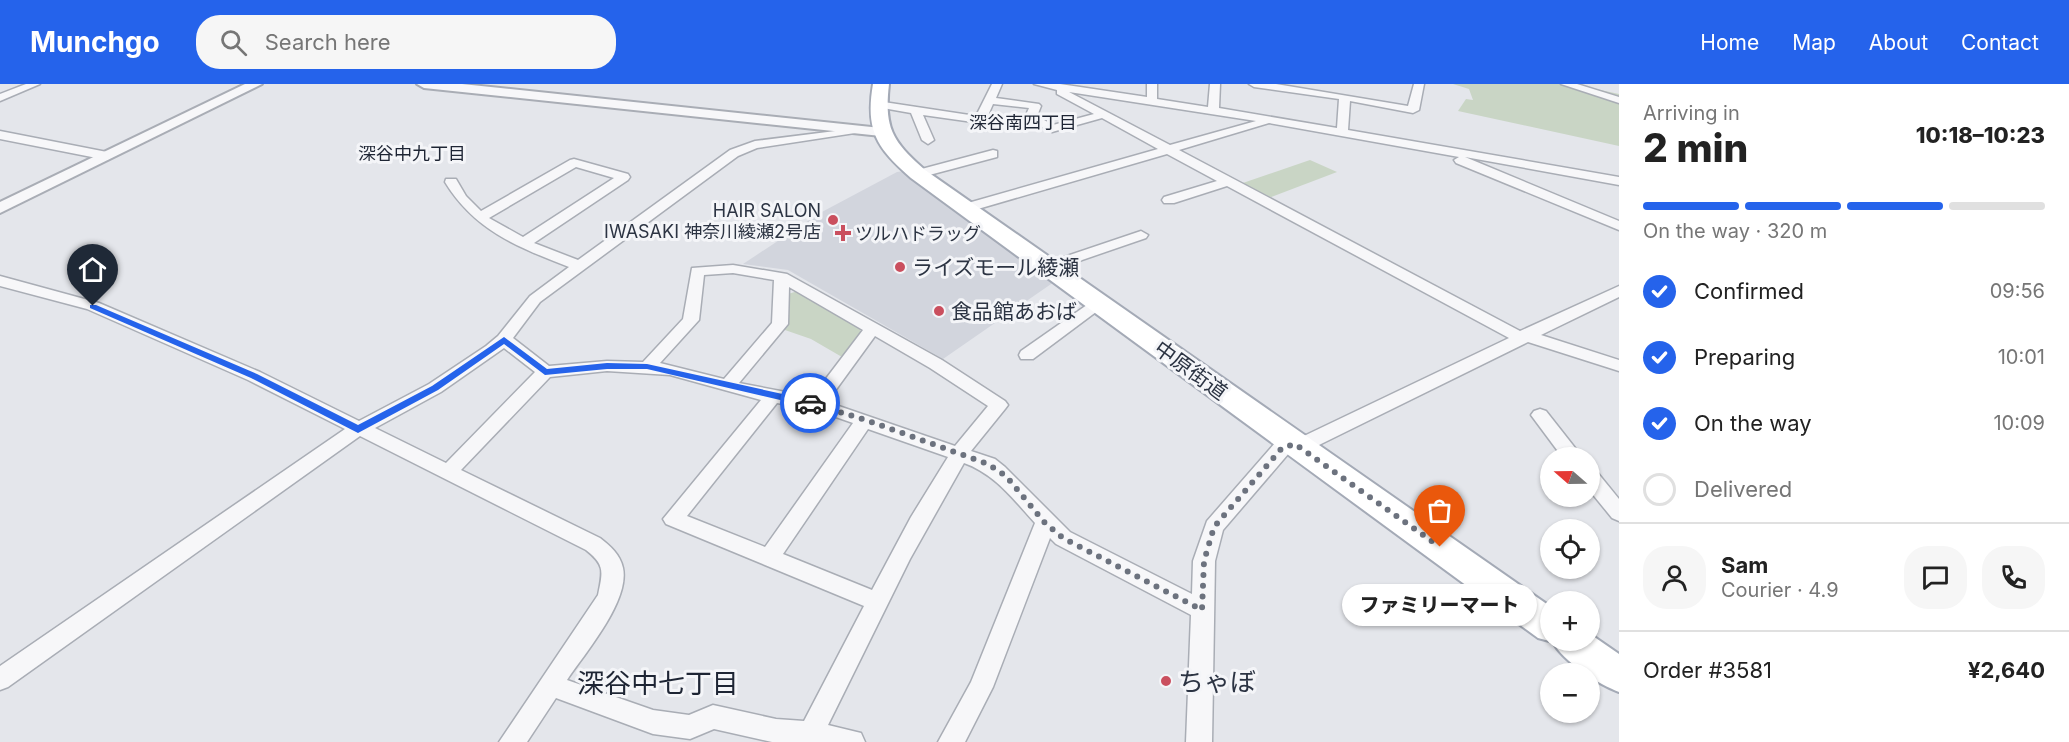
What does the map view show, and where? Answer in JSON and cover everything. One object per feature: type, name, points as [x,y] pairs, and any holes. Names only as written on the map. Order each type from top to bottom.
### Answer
[{"type":"main road","name":"中原街道","points":[[881,84],[877,104],[877,119],[881,132],[893,151],[918,174],[1540,619]]},
{"type":"street","points":[[0,98],[35,84]]},
{"type":"street","points":[[0,207],[255,84]]},
{"type":"street","points":[[434,84],[881,132]]},
{"type":"street","points":[[877,104],[980,120],[997,84]]},
{"type":"street","points":[[1152,84],[1152,103]]},
{"type":"street","points":[[1213,111],[1215,84]]},
{"type":"street","points":[[1254,84],[1413,110],[1419,84]]},
{"type":"street","points":[[1566,84],[1619,100]]},
{"type":"street","points":[[1044,85],[1088,88],[1152,103],[1272,120],[1619,181]]},
{"type":"street","points":[[1044,85],[1522,336],[1619,366]]},
{"type":"street","points":[[1342,132],[1344,97]]},
{"type":"street","points":[[989,100],[1035,106],[1031,117],[1052,129],[1102,116]]},
{"type":"street","points":[[916,110],[928,140]]},
{"type":"street","points":[[966,208],[1272,120]]},
{"type":"street","points":[[0,679],[358,429],[435,388],[504,339],[515,321],[536,299],[734,153],[744,148],[855,130]]},
{"type":"street","points":[[0,135],[107,156]]},
{"type":"street","points":[[1441,149],[1446,154],[1619,226]]},
{"type":"street","points":[[918,174],[993,154]]},
{"type":"street","points":[[481,217],[574,163],[624,177],[524,243]]},
{"type":"street","points":[[452,182],[464,201],[497,230],[580,266]]},
{"type":"street","points":[[1168,200],[1226,182]]},
{"type":"street","points":[[1048,267],[1141,235]]},
{"type":"street","points":[[647,366],[691,320],[697,271],[732,269],[782,277],[936,364],[999,405],[959,453],[876,601],[853,653],[811,733]]},
{"type":"street","points":[[728,385],[780,324],[782,277]]},
{"type":"street","points":[[0,281],[93,306],[254,376],[593,544],[609,556],[614,570],[609,597],[512,742]]},
{"type":"street","points":[[1199,742],[1204,561],[1214,527],[1282,448],[1312,440],[1522,336],[1619,291]]},
{"type":"street","points":[[1027,355],[1099,303]]},
{"type":"street","points":[[816,404],[873,328]]},
{"type":"street","points":[[504,339],[545,372]]},
{"type":"street","points":[[447,473],[545,372],[607,366],[647,366],[773,397],[816,404],[988,464],[1006,476],[1045,523],[1063,538],[1202,610]]},
{"type":"street","points":[[773,397],[673,519],[876,601]]},
{"type":"street","points":[[1540,415],[1565,447]]},
{"type":"street","points":[[770,557],[866,420]]},
{"type":"street","points":[[1600,489],[1619,513]]},
{"type":"street","points":[[951,742],[981,687],[1045,523]]},
{"type":"street","points":[[551,685],[653,722],[690,727],[713,717],[776,731],[811,733],[852,742]]},
{"type":"shaded area","name":"ライズモール綾瀬","points":[[904,171],[1054,282],[943,359],[788,270],[743,264],[820,213],[897,172]]},
{"type":"green space","points":[[1453,84],[1573,84],[1619,94],[1619,146],[1458,111],[1466,99],[1473,100],[1469,89]]},
{"type":"green space","points":[[1310,160],[1337,172],[1266,199],[1237,185]]},
{"type":"green space","points":[[798,291],[860,327],[861,336],[842,357],[811,339],[782,329],[788,294]]},
{"type":"way so far","points":[[810,403],[866,420],[988,464],[1006,476],[1045,523],[1063,538],[1202,610],[1204,561],[1214,527],[1282,448],[1295,444],[1440,547]]},
{"type":"place","name":"HAIR SALON IWASAKI 神奈川綾瀬2号店","points":[[833,220]]},
{"type":"place","name":"ツルハドラッグ","points":[[843,233]]},
{"type":"place","name":"ライズモール綾瀬","points":[[900,267]]},
{"type":"place","name":"食品館あおば","points":[[939,311]]},
{"type":"place","name":"ファミリーマート","points":[[1440,547]]},
{"type":"place","name":"ちゃぼ","points":[[1166,681]]},
{"type":"district","name":"深谷南四丁目","points":[[1023,122]]},
{"type":"district","name":"深谷中九丁目","points":[[412,153]]},
{"type":"district","name":"深谷中七丁目","points":[[658,683]]},
{"type":"route","points":[[93,306],[254,376],[358,429],[435,388],[492,350],[504,339],[545,372],[607,366],[647,366],[773,397],[810,403]]}]
